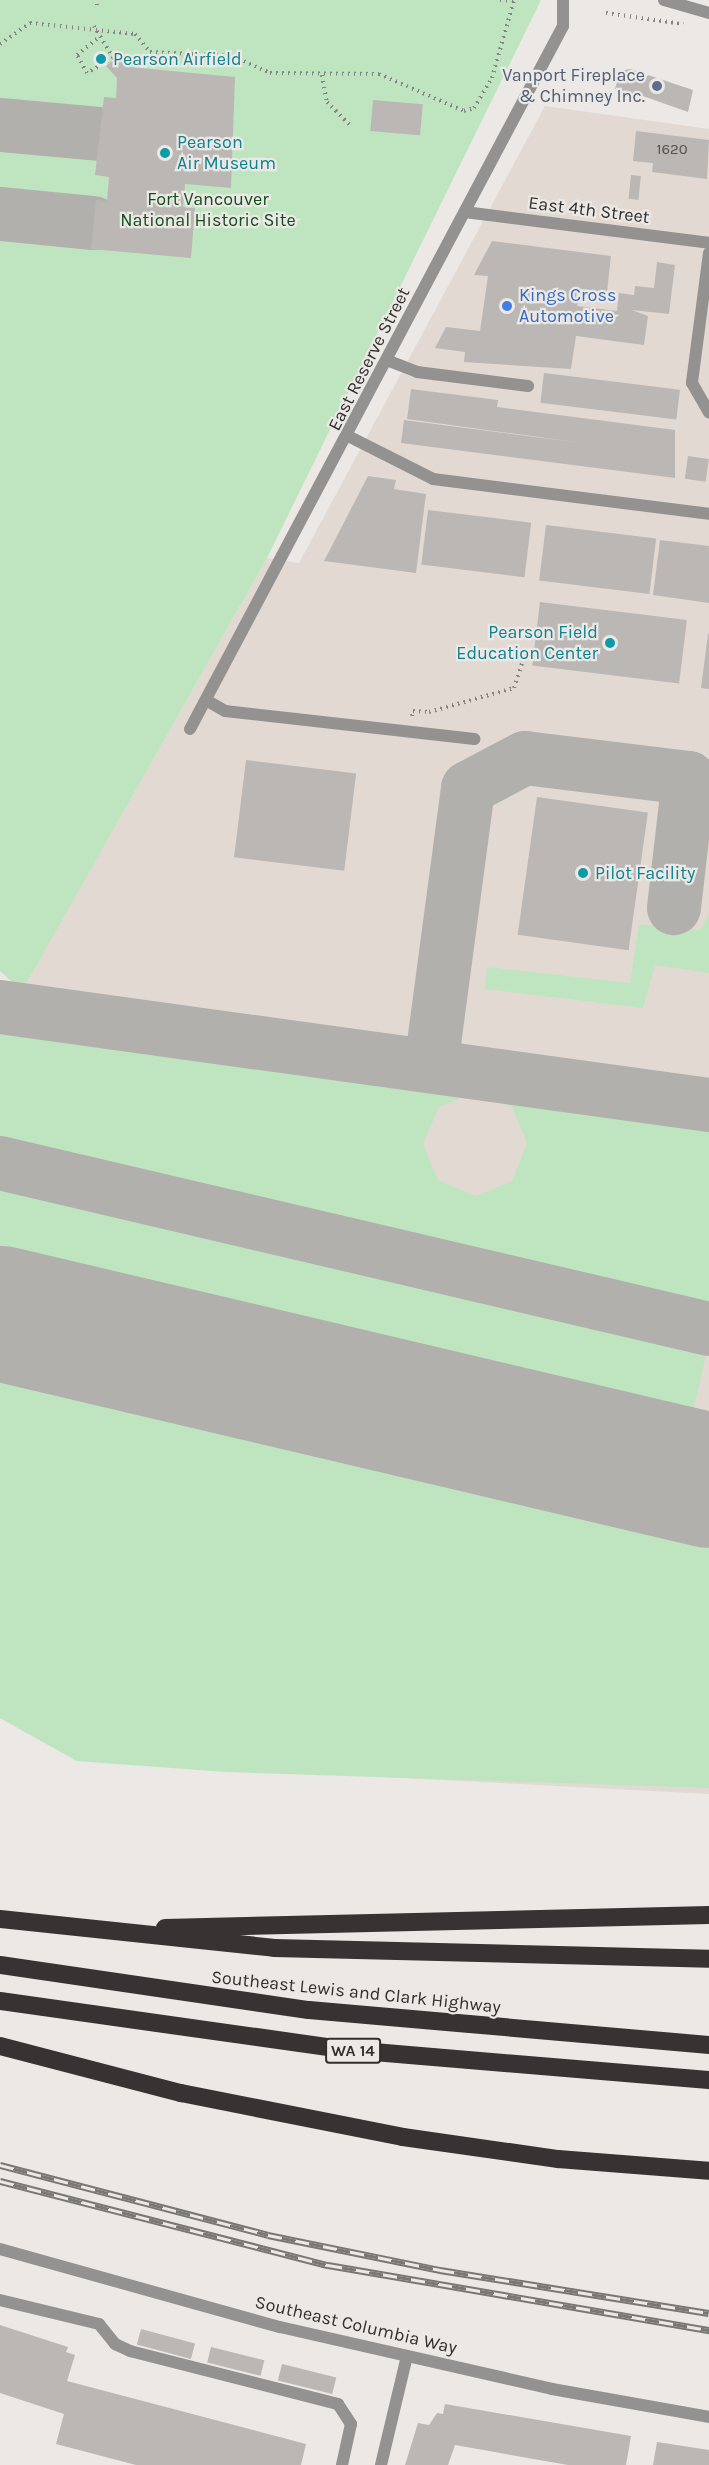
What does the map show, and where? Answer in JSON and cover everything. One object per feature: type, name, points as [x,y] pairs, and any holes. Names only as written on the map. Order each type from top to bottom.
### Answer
[{"type":"highway","points":[[50,1925],[210,1929],[709,1915]]},
{"type":"highway","points":[[0,1919],[274,1948],[709,1959]]},
{"type":"highway","name":"Southeast Lewis and Clark Highway","points":[[0,1965],[309,2010],[709,2044]]},
{"type":"highway","name":"WA 14","points":[[0,2001],[350,2050],[709,2080]]},
{"type":"highway","points":[[0,2046],[181,2093],[403,2137],[558,2159],[709,2171]]},
{"type":"street","name":"East Reserve Street","points":[[190,729],[350,436],[562,26],[563,0]]},
{"type":"street","points":[[664,0],[709,13]]},
{"type":"street","name":"East 4th Street","points":[[465,212],[709,243]]},
{"type":"street","points":[[709,253],[692,383],[709,412]]},
{"type":"street","points":[[388,362],[417,372],[528,386]]},
{"type":"street","points":[[350,436],[433,479],[709,514]]},
{"type":"street","points":[[206,700],[225,711],[474,739]]},
{"type":"street","name":"Southeast Columbia Way","points":[[0,2249],[168,2298],[407,2356],[709,2417]]},
{"type":"street","points":[[0,2300],[92,2322],[130,2351],[338,2404],[351,2424],[342,2465]]},
{"type":"street","points":[[381,2465],[407,2356]]},
{"type":"path","points":[[0,44],[30,23],[94,28],[135,34],[150,52],[233,56],[270,72],[322,75],[379,74],[450,107],[474,108],[492,78],[514,1],[500,0]]},
{"type":"path","points":[[606,14],[686,24]]},
{"type":"path","points":[[94,28],[113,58],[87,73],[77,55],[99,37]]},
{"type":"path","points":[[322,75],[327,102],[350,125]]},
{"type":"path","points":[[410,732],[412,711],[429,712],[514,688],[524,657],[532,654]]},
{"type":"shaded area","points":[[545,106],[709,129],[709,1794],[77,1761],[0,1718],[0,989],[22,990],[267,558],[299,563]]},
{"type":"green space","name":"Fort Vancouver National Historic Site","points":[[0,0],[541,0],[267,558],[22,991],[0,971]]},
{"type":"green space","points":[[709,914],[709,973],[655,965],[643,1008],[485,989],[487,967],[630,983],[639,924],[701,930]]},
{"type":"green space","points":[[0,1018],[709,1121],[709,1314],[0,1147]],"holes":[[[475,1092],[512,1107],[527,1143],[512,1181],[476,1196],[438,1180],[423,1144],[439,1107]]]},
{"type":"green space","points":[[0,1177],[709,1341],[685,1446],[0,1288]]},
{"type":"green space","points":[[0,1342],[709,1509],[709,1788],[226,1772],[77,1761],[0,1718]]},
{"type":"building","name":"Pearson Air Museum","points":[[120,55],[130,67],[235,77],[231,188],[185,184],[183,207],[195,208],[191,258],[91,249],[96,200],[107,201],[109,177],[95,175],[104,97],[116,98],[117,78],[106,66]]},
{"type":"building","points":[[630,69],[693,90],[688,112],[640,95],[638,100],[624,96],[626,92],[615,89],[620,71]]},
{"type":"building","points":[[373,100],[423,104],[420,135],[370,131]]},
{"type":"building","points":[[636,131],[709,140],[707,179],[652,172],[653,163],[633,161]]},
{"type":"building","points":[[631,175],[641,176],[638,200],[628,199]]},
{"type":"building","points":[[492,241],[611,256],[607,292],[580,289],[577,306],[617,311],[619,293],[634,295],[635,286],[654,288],[657,262],[675,265],[669,314],[632,310],[648,316],[644,345],[576,336],[571,369],[464,362],[465,352],[435,348],[446,327],[480,331],[488,276],[474,275]]},
{"type":"building","points":[[544,373],[680,390],[676,419],[540,403]]},
{"type":"building","points":[[411,389],[498,400],[497,407],[675,430],[675,478],[401,443],[404,420],[582,443],[407,419]]},
{"type":"building","points":[[688,456],[709,459],[706,482],[685,479]]},
{"type":"building","points":[[368,476],[396,480],[394,489],[426,494],[416,573],[324,561]]},
{"type":"building","points":[[428,510],[531,523],[525,577],[421,565]]},
{"type":"building","points":[[546,525],[656,539],[649,594],[539,581]]},
{"type":"building","points":[[660,540],[709,546],[709,603],[653,595]]},
{"type":"building","name":"Pearson Field Education Center","points":[[540,602],[687,620],[679,684],[532,666]]},
{"type":"building","points":[[709,634],[709,689],[701,688]]},
{"type":"building","points":[[246,760],[356,774],[344,871],[234,857]]},
{"type":"building","name":"Pilot Facility","points":[[537,797],[648,813],[629,950],[518,935]]},
{"type":"building","points":[[0,2325],[68,2347],[66,2352],[75,2355],[67,2381],[306,2444],[301,2465],[136,2465],[56,2444],[64,2414],[0,2393]]},
{"type":"building","points":[[141,2329],[195,2343],[191,2359],[137,2344]]},
{"type":"building","points":[[211,2347],[264,2360],[260,2376],[207,2363]]},
{"type":"building","points":[[282,2364],[336,2378],[332,2394],[278,2380]]},
{"type":"building","points":[[445,2404],[631,2436],[626,2465],[568,2465],[455,2445],[448,2465],[405,2465],[418,2423],[429,2425],[437,2413],[443,2414]]},
{"type":"building","points":[[657,2442],[709,2450],[709,2465],[653,2465]]},
{"type":"taxiway","points":[[0,125],[99,134]]},
{"type":"taxiway","points":[[0,214],[94,223]]},
{"type":"taxiway","points":[[431,1066],[468,788],[525,758],[689,778],[674,908]]},
{"type":"taxiway","points":[[0,1007],[709,1105]]},
{"type":"taxiway","points":[[0,1163],[709,1329]]},
{"type":"runway","points":[[0,1313],[709,1480]]},
{"type":"railway","points":[[0,2165],[268,2235],[440,2270],[709,2313]]},
{"type":"railway","points":[[0,2181],[328,2265],[709,2330]]},
{"type":"place","name":"Pearson Airfield","points":[[101,59]]},
{"type":"place","name":"Vanport Fireplace & Chimney Inc.","points":[[657,86]]},
{"type":"place","name":"Pearson Air Museum","points":[[165,153]]},
{"type":"place","name":"Kings Cross Automotive","points":[[507,306]]},
{"type":"place","name":"Pearson Field Education Center","points":[[610,643]]},
{"type":"place","name":"Pilot Facility","points":[[583,873]]}]
